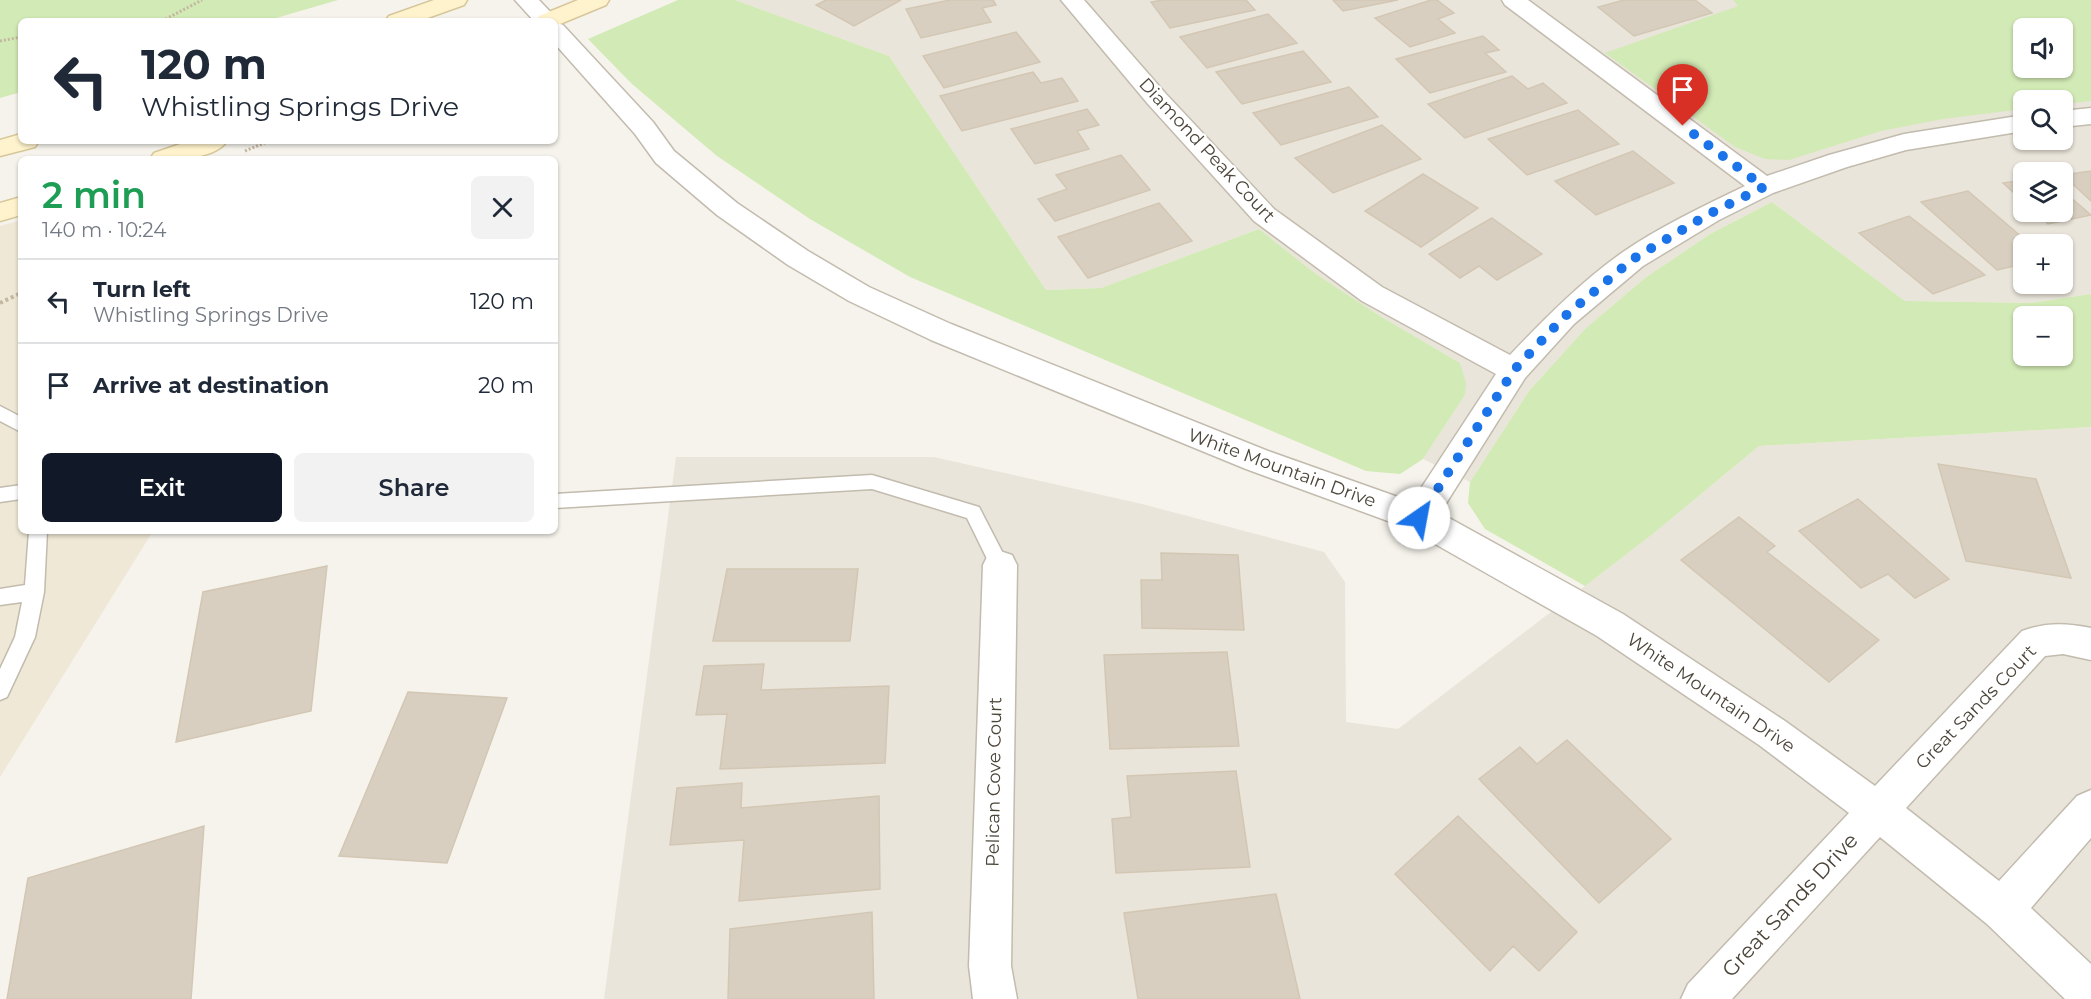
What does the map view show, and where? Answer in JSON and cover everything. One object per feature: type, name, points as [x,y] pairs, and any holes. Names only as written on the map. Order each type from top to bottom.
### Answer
[{"type":"main road","points":[[405,18],[456,0]]},
{"type":"main road","points":[[554,18],[598,0]]},
{"type":"main road","points":[[0,148],[18,143]]},
{"type":"main road","points":[[172,156],[206,144]]},
{"type":"main road","points":[[0,212],[18,207]]},
{"type":"street","points":[[526,0],[544,18]]},
{"type":"street","name":"Diamond Peak Court","points":[[1072,0],[1157,99],[1264,215],[1372,294],[1514,370]]},
{"type":"street","points":[[1513,0],[1764,187]]},
{"type":"street","name":"White Mountain Drive","points":[[558,33],[644,128],[665,157],[745,221],[798,258],[860,294],[941,332],[1257,460],[1419,518],[1611,624],[1772,733],[1878,811],[2002,909],[2091,994]]},
{"type":"street","points":[[2073,118],[2091,116]]},
{"type":"street","points":[[1419,518],[1514,370],[1564,317],[1633,259],[1709,214],[1764,187],[1838,161],[1904,142],[2013,125]]},
{"type":"street","name":"Pelican Cove Court","points":[[995,999],[990,966],[999,565]]},
{"type":"street","name":"Great Sands Court","points":[[1878,811],[2035,642],[2063,638],[2091,644]]},
{"type":"street","points":[[2002,909],[2091,809]]},
{"type":"street","name":"Great Sands Drive","points":[[1703,999],[1878,811]]},
{"type":"lane","points":[[0,413],[18,423]]},
{"type":"lane","points":[[558,501],[872,482],[973,512],[999,565]]},
{"type":"lane","points":[[0,495],[18,492]]},
{"type":"lane","points":[[0,691],[25,637],[34,592],[38,534]]},
{"type":"lane","points":[[0,597],[34,592]]},
{"type":"path","points":[[168,18],[202,0]]},
{"type":"path","points":[[0,41],[18,38]]},
{"type":"path","points":[[0,303],[18,294]]},
{"type":"shaded area","points":[[735,0],[2091,0],[2091,294],[2031,303],[1905,301],[1772,202],[1710,234],[1645,278],[1586,328],[1529,391],[1470,482],[1423,459],[1465,395],[1460,363],[1380,316],[1316,274],[1259,229],[1101,288],[1046,290],[889,56]]},
{"type":"shaded area","points":[[18,221],[18,534],[151,534],[0,777],[0,226]]},
{"type":"shaded area","points":[[2091,427],[2091,999],[604,999],[676,457],[934,457],[1142,504],[1324,552],[1345,582],[1346,722],[1398,729],[1654,533],[1759,446]]},
{"type":"green space","points":[[0,0],[338,0],[276,18],[18,18],[18,93],[0,98]]},
{"type":"green space","points":[[678,0],[735,0],[889,56],[1046,290],[1101,288],[1259,229],[1316,274],[1380,316],[1460,363],[1466,383],[1465,395],[1423,459],[1400,474],[1366,471],[910,277],[810,219],[717,156],[632,84],[588,39]]},
{"type":"green space","points":[[1733,0],[2091,0],[2091,101],[2073,103],[2073,90],[2013,90],[2013,110],[1943,119],[1881,131],[1789,160],[1765,159],[1735,147],[1605,53],[1738,6]]},
{"type":"green space","points":[[1772,202],[1905,301],[2031,303],[2091,294],[2091,427],[1759,446],[1654,533],[1585,586],[1485,529],[1468,503],[1470,482],[1529,391],[1586,328],[1645,278],[1710,234]]},
{"type":"building","points":[[826,0],[901,0],[854,26],[816,5]]},
{"type":"building","points":[[950,0],[993,0],[996,5],[982,8],[991,22],[921,38],[906,9]]},
{"type":"building","points":[[1246,0],[1255,10],[1170,28],[1151,2]]},
{"type":"building","points":[[1333,0],[1398,0],[1343,11]]},
{"type":"building","points":[[1437,0],[1454,13],[1438,19],[1455,33],[1410,47],[1375,18]]},
{"type":"building","points":[[1624,0],[1695,0],[1712,13],[1634,36],[1598,7]]},
{"type":"building","points":[[1268,14],[1297,43],[1207,68],[1180,37]]},
{"type":"building","points":[[1016,32],[1040,62],[944,88],[923,56]]},
{"type":"building","points":[[1483,36],[1499,50],[1485,53],[1506,72],[1430,93],[1396,59]]},
{"type":"building","points":[[1303,51],[1331,82],[1242,104],[1216,72]]},
{"type":"building","points":[[1033,72],[1041,83],[1062,78],[1078,101],[962,131],[940,96]]},
{"type":"building","points":[[1512,76],[1528,89],[1543,83],[1567,103],[1465,138],[1428,104]]},
{"type":"building","points":[[1349,87],[1378,117],[1281,145],[1253,113]]},
{"type":"building","points":[[1087,109],[1099,125],[1077,131],[1089,149],[1035,164],[1011,129]]},
{"type":"building","points":[[1578,110],[1619,144],[1527,175],[1488,139]]},
{"type":"building","points":[[1382,125],[1421,159],[1333,193],[1295,158]]},
{"type":"building","points":[[1633,151],[1674,183],[1596,215],[1555,181]]},
{"type":"building","points":[[1121,155],[1150,190],[1055,221],[1038,199],[1067,189],[1056,175]]},
{"type":"building","points":[[2091,171],[2091,201],[2073,184],[2073,174]]},
{"type":"building","points":[[1423,174],[1478,208],[1421,247],[1365,211]]},
{"type":"building","points":[[2013,182],[2013,192],[2003,183]]},
{"type":"building","points":[[1968,191],[2018,234],[2013,234],[2013,266],[1997,270],[1921,202]]},
{"type":"building","points":[[2073,199],[2091,215],[2073,219]]},
{"type":"building","points":[[1159,203],[1192,241],[1088,278],[1058,237]]},
{"type":"building","points":[[1909,216],[1985,275],[1933,294],[1859,233]]},
{"type":"building","points":[[1492,218],[1542,254],[1497,280],[1479,266],[1460,278],[1429,254]]},
{"type":"building","points":[[1938,464],[2036,479],[2071,578],[1966,561]]},
{"type":"building","points":[[1858,499],[1949,579],[1915,598],[1888,574],[1861,588],[1799,531]]},
{"type":"building","points":[[1739,517],[1775,546],[1767,552],[1879,640],[1829,682],[1681,560]]},
{"type":"building","points":[[1161,553],[1238,555],[1244,630],[1142,628],[1141,580],[1162,580]]},
{"type":"building","points":[[327,566],[311,711],[176,742],[203,592]]},
{"type":"building","points":[[727,569],[858,569],[850,641],[713,641]]},
{"type":"building","points":[[1227,652],[1239,746],[1110,749],[1104,655]]},
{"type":"building","points":[[764,664],[761,690],[889,686],[885,763],[720,769],[727,714],[696,715],[704,666]]},
{"type":"building","points":[[408,692],[507,698],[447,863],[339,856]]},
{"type":"building","points":[[1567,740],[1671,839],[1599,903],[1479,779],[1520,747],[1537,764]]},
{"type":"building","points":[[1236,771],[1250,867],[1116,873],[1112,819],[1131,817],[1127,776]]},
{"type":"building","points":[[742,783],[741,808],[879,796],[880,889],[739,901],[744,840],[670,845],[677,788]]},
{"type":"building","points":[[1458,816],[1577,932],[1539,971],[1513,946],[1490,971],[1395,874]]},
{"type":"building","points":[[204,826],[191,999],[7,999],[28,878]]},
{"type":"building","points":[[1276,894],[1300,999],[1138,999],[1124,913]]},
{"type":"building","points":[[872,912],[874,999],[728,999],[730,929]]},
{"type":"route","points":[[1419,518],[1514,370],[1564,317],[1633,259],[1709,214],[1764,187],[1683,126]]}]
